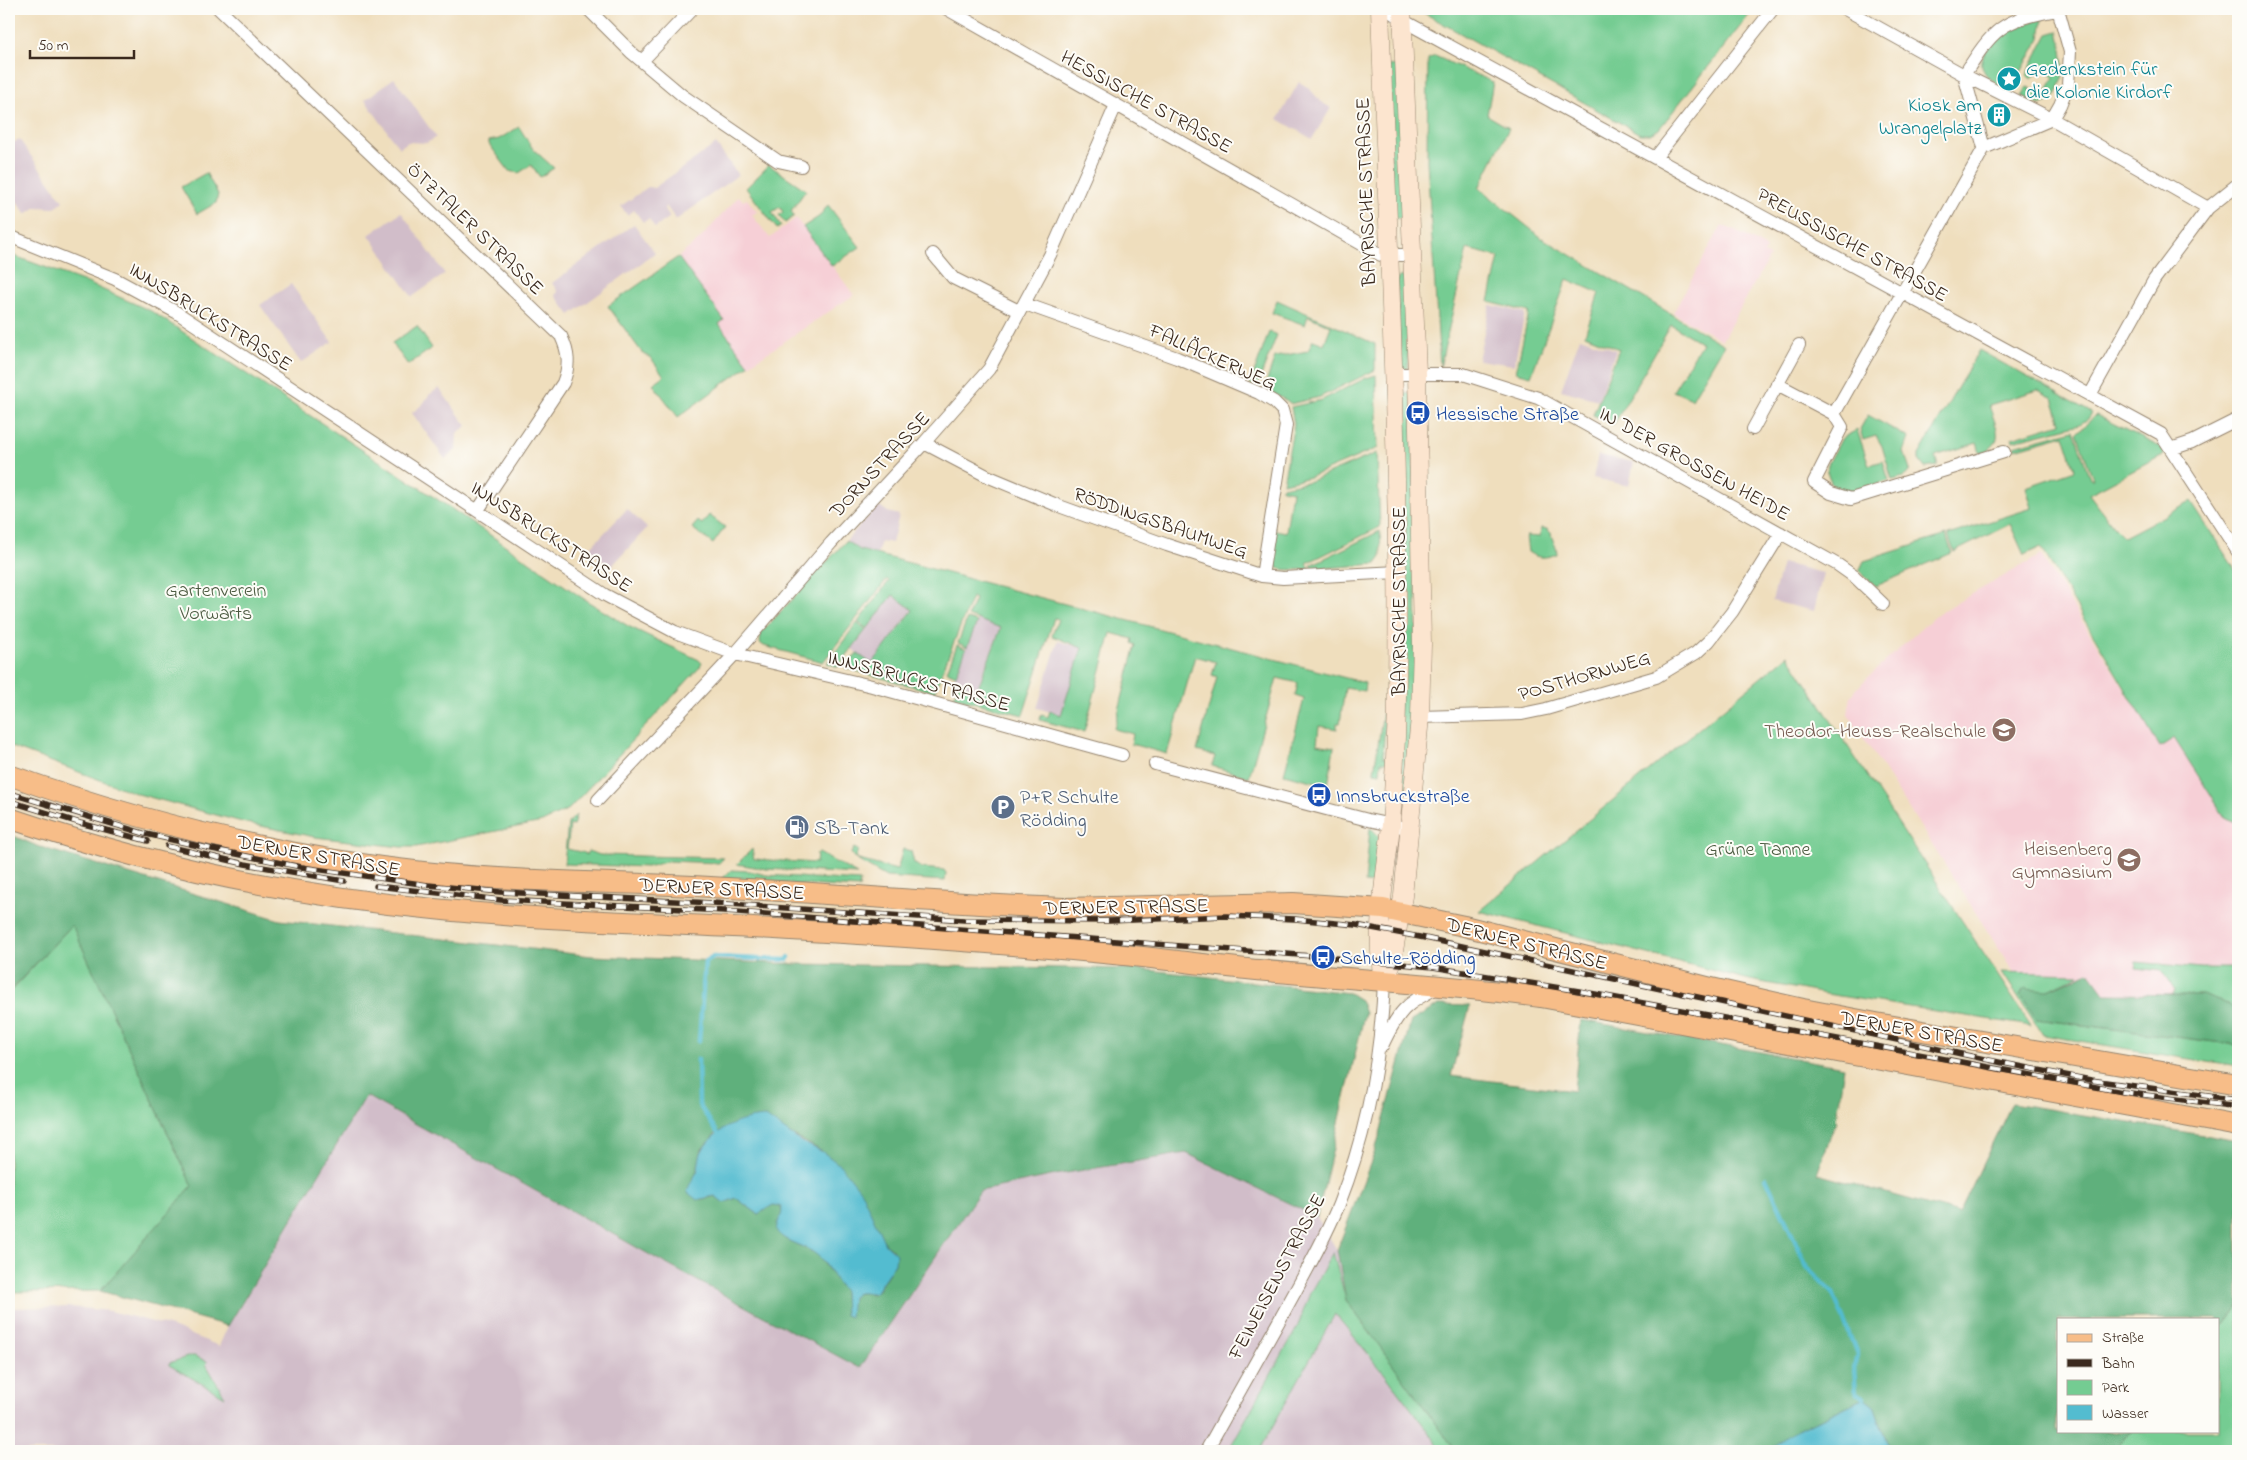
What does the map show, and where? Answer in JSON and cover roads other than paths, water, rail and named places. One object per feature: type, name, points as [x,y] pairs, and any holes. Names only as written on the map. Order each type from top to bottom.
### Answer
[{"type":"main road","name":"DERNER STRASSE","points":[[9,775],[119,811],[214,836],[313,856],[424,872],[531,880],[726,887],[1037,907],[1293,903],[1391,910],[1803,1009],[1885,1025],[2238,1085]]},
{"type":"main road","name":"DERNER STRASSE","points":[[9,818],[102,847],[194,869],[286,888],[393,905],[540,918],[790,930],[1123,954],[1248,969],[1441,986],[1551,999],[2238,1126]]},
{"type":"street","name":"ÖTZTALER STRASSE","points":[[219,9],[561,336],[566,346],[569,365],[563,383],[478,510]]},
{"type":"street","points":[[588,9],[642,61],[683,96],[778,161],[801,166]]},
{"type":"street","points":[[642,61],[692,9]]},
{"type":"street","name":"HESSISCHE STRASSE","points":[[947,9],[1381,255],[1412,255]]},
{"type":"street","name":"BAYRISCHE STRASSE","points":[[1380,9],[1394,374],[1398,572],[1397,696],[1391,824],[1392,963],[1384,981]]},
{"type":"street","points":[[1386,9],[1402,14]]},
{"type":"street","points":[[1656,158],[1772,9]]},
{"type":"street","points":[[1845,9],[1964,75],[2052,119],[2208,208]]},
{"type":"street","points":[[1834,414],[1984,148],[2052,119],[2068,85],[2070,69],[2070,52],[2057,9],[2024,16],[2007,24],[1991,36],[1964,75]]},
{"type":"street","name":"BAYRISCHE STRASSE","points":[[1391,910],[1411,829],[1420,717],[1422,644],[1417,373],[1402,14]]},
{"type":"street","name":"PREUSSISCHE STRASSE","points":[[1402,14],[1656,158],[2161,434],[2238,552]]},
{"type":"street","points":[[1964,75],[1984,148]]},
{"type":"street","name":"DORNSTRASSE","points":[[598,800],[734,654],[831,543],[924,444],[989,369],[1022,308],[1073,205],[1116,105]]},
{"type":"street","points":[[2090,395],[2154,280],[2208,208],[2238,184]]},
{"type":"street","name":"INNSBRUCKSTRASSE","points":[[9,236],[115,279],[176,312],[637,614],[675,632],[734,654],[872,686],[1122,755]]},
{"type":"street","name":"FALLÄCKERWEG","points":[[933,254],[953,278],[1022,308],[1177,358],[1259,393],[1274,402],[1282,410],[1286,425],[1262,576]]},
{"type":"street","points":[[1753,429],[1799,345]]},
{"type":"street","points":[[1394,374],[1417,373]]},
{"type":"street","name":"IN DER GROSSEN HEIDE","points":[[1417,373],[1463,374],[1538,398],[1850,573],[1883,604]]},
{"type":"street","points":[[1777,384],[1834,414],[1842,427],[1814,482],[1831,493],[1851,499],[2004,452]]},
{"type":"street","points":[[2171,449],[2192,442],[2238,419]]},
{"type":"street","name":"RÖDDINGSBAUMWEG","points":[[924,444],[987,476],[1059,506],[1167,545],[1262,576],[1283,578],[1398,572]]},
{"type":"street","name":"POSTHORNWEG","points":[[1420,717],[1522,714],[1546,709],[1656,677],[1696,653],[1715,634],[1732,612],[1781,533]]},
{"type":"street","points":[[1155,764],[1411,829]]},
{"type":"street","name":"FEINEISENSTRASSE","points":[[1206,1451],[1311,1263],[1338,1205],[1354,1161],[1369,1101],[1378,1055],[1384,981]]},
{"type":"street","name":"FEINEISENSTRASSE","points":[[1378,1055],[1392,1026],[1402,1011],[1411,1002],[1441,986]]},
{"type":"water","points":[[766,1117],[800,1141],[823,1152],[841,1166],[861,1191],[885,1244],[896,1254],[895,1263],[875,1293],[857,1293],[852,1297],[850,1317],[845,1315],[844,1291],[822,1260],[813,1252],[786,1239],[777,1232],[776,1228],[782,1213],[781,1206],[773,1205],[758,1214],[736,1198],[724,1203],[715,1196],[697,1200],[687,1192],[697,1172],[702,1151],[715,1135],[738,1122]]},
{"type":"water","points":[[1864,1398],[1874,1406],[1890,1451],[1769,1451],[1788,1435]]},
{"type":"waterway","points":[[699,1041],[705,961],[713,957],[787,960],[789,957]]},
{"type":"waterway","points":[[698,1059],[699,1105],[717,1132]]},
{"type":"waterway","points":[[1766,1178],[1807,1267],[1833,1293],[1857,1354],[1854,1369],[1856,1394],[1864,1398]]},
{"type":"railway","points":[[9,793],[146,834],[212,849],[301,867],[428,885],[500,892],[713,903],[964,920],[1110,921],[1226,916],[1295,919],[1356,925],[1425,938],[2003,1063],[2091,1080],[2238,1100]]},
{"type":"railway","points":[[9,801],[80,823],[148,841]]},
{"type":"railway","points":[[167,846],[245,864],[344,881]]},
{"type":"railway","points":[[376,886],[501,900],[725,911],[1433,967],[1579,991],[2123,1092],[2238,1107]]},
{"type":"place","name":"Gedenkstein für die Kolonie Kirdorf","points":[[2009,79]]},
{"type":"place","name":"Kiosk am Wrangelplatz","points":[[1999,115]]},
{"type":"place","name":"Hessische Straße","points":[[1418,413]]},
{"type":"place","name":"Theodor-Heuss-Realschule","points":[[2004,730]]},
{"type":"place","name":"Innsbruckstraße","points":[[1319,795]]},
{"type":"place","name":"P+R Schulte Rödding","points":[[1003,807]]},
{"type":"place","name":"SB-Tank","points":[[797,827]]},
{"type":"place","name":"Heisenberg Gymnasium","points":[[2129,860]]},
{"type":"place","name":"Schulte-Rödding","points":[[1323,957]]},
{"type":"park label","name":"Gartenverein Vorwärts","points":[[216,600]]},
{"type":"park label","name":"Grüne Tanne","points":[[1758,848]]}]
